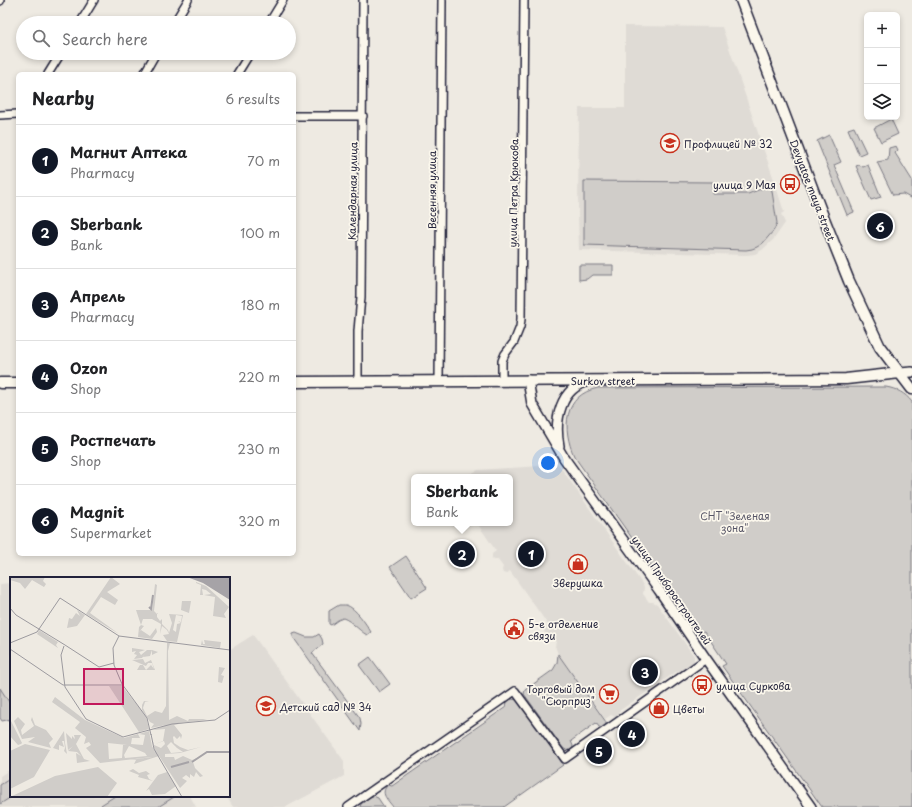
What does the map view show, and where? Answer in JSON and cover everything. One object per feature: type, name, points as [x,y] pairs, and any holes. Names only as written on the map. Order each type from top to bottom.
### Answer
[{"type":"main road","name":"Devyatoe maya street","points":[[741,0],[849,281],[880,347],[900,373]]},
{"type":"main road","name":"Surkov street","points":[[296,382],[846,379],[900,373]]},
{"type":"main road","points":[[900,373],[912,389]]},
{"type":"main road","points":[[0,383],[16,383]]},
{"type":"street","points":[[84,16],[94,0]]},
{"type":"street","points":[[178,16],[188,0]]},
{"type":"street","points":[[273,16],[283,0]]},
{"type":"street","name":"Календарная улица","points":[[358,381],[358,331],[361,297],[363,0]]},
{"type":"street","name":"Весенняя улица","points":[[439,381],[442,0]]},
{"type":"street","name":"улица Петра Крюкова","points":[[502,380],[502,361],[505,354],[514,342],[520,327],[521,319],[524,0]]},
{"type":"street","points":[[49,72],[57,60]]},
{"type":"street","points":[[145,72],[152,60]]},
{"type":"street","points":[[238,72],[246,60]]},
{"type":"street","points":[[0,114],[16,114]]},
{"type":"street","points":[[296,116],[363,116]]},
{"type":"street","name":"Surkov street","points":[[900,373],[912,372]]},
{"type":"street","name":"улица Приборостроителей","points":[[528,380],[532,404],[564,458],[811,807]]},
{"type":"street","points":[[564,458],[557,438],[558,416],[561,405],[566,396],[578,386],[596,380]]},
{"type":"street","points":[[348,807],[516,690],[565,759],[706,659]]},
{"type":"shaded area","name":"Профлицей № 32","points":[[625,26],[722,27],[784,212],[781,214],[785,223],[774,239],[762,250],[755,254],[746,255],[579,250],[579,108],[625,108]]},
{"type":"shaded area","points":[[554,458],[643,585],[643,594],[649,602],[657,604],[694,656],[694,661],[692,664],[681,672],[676,672],[619,711],[619,716],[617,717],[611,715],[605,719],[558,654],[555,646],[556,642],[551,635],[547,635],[544,632],[549,626],[510,571],[506,574],[503,573],[503,567],[498,560],[494,560],[492,558],[492,554],[496,551],[479,526],[513,526],[513,474],[471,474],[478,470],[540,466]]},
{"type":"shaded area","points":[[10,583],[10,707],[0,692],[0,584]]},
{"type":"shaded area","name":"Детский сад № 34","points":[[253,635],[344,761],[344,776],[286,807],[233,807],[227,797],[230,797],[230,649]]},
{"type":"shaded area","points":[[10,770],[10,797],[191,797],[196,807],[0,807],[0,776]]},
{"type":"green space","points":[[891,120],[898,134],[881,142],[874,128]]},
{"type":"green space","points":[[854,127],[866,152],[859,155],[848,129]]},
{"type":"green space","points":[[829,135],[841,162],[834,165],[854,212],[847,215],[817,141]]},
{"type":"green space","points":[[896,146],[898,150],[895,153],[912,180],[912,199],[903,194],[893,195],[877,162],[888,160],[889,148]]},
{"type":"green space","points":[[859,165],[863,167],[868,165],[881,197],[871,200],[856,166]]},
{"type":"green space","points":[[584,181],[713,182],[713,194],[748,194],[771,185],[777,223],[774,230],[763,243],[757,247],[746,250],[584,245]]},
{"type":"green space","points":[[579,265],[613,265],[613,275],[592,275],[587,279],[579,280]]},
{"type":"green space","name":"СНТ \"Зеленая зона\"","points":[[886,387],[894,389],[907,396],[912,402],[912,807],[822,807],[722,666],[726,664],[704,631],[699,633],[574,456],[568,435],[568,414],[572,405],[578,398],[586,392],[598,388]]},
{"type":"green space","points":[[406,556],[427,588],[411,598],[390,567]]},
{"type":"green space","points":[[339,605],[346,605],[353,609],[371,632],[367,635],[343,618],[331,625],[329,624],[329,611]]},
{"type":"green space","points":[[296,633],[306,637],[314,637],[319,634],[323,644],[312,653],[360,718],[360,731],[293,637],[293,634]]},
{"type":"green space","points":[[558,654],[606,722],[606,725],[602,728],[596,723],[571,741],[573,746],[572,749],[569,750],[563,748],[524,694],[525,690],[553,670],[557,663]]},
{"type":"green space","points":[[370,657],[390,684],[379,692],[359,665]]},
{"type":"green space","points":[[0,688],[10,703],[10,719],[2,721],[0,718]]},
{"type":"green space","points":[[511,699],[518,700],[563,765],[504,807],[393,807],[384,794],[385,788],[388,785],[392,786],[506,707],[507,702]]},
{"type":"green space","points":[[8,780],[10,783],[10,797],[11,797],[0,804],[0,785]]},
{"type":"green space","points":[[373,796],[378,798],[384,807],[360,807],[361,804]]},
{"type":"green space","points":[[113,797],[174,797],[158,807],[102,807],[101,805]]},
{"type":"place","name":"Профлицей № 32","points":[[670,143]]},
{"type":"place","name":"улица 9 Мая","points":[[790,184]]},
{"type":"place","name":"Magnit","points":[[880,226]]},
{"type":"place","name":"Sberbank","points":[[462,554]]},
{"type":"place","name":"Магнит Аптека","points":[[531,554]]},
{"type":"place","name":"Зверушка","points":[[578,564]]},
{"type":"place","name":"5-е отделение связи","points":[[514,629]]},
{"type":"place","name":"Апрель","points":[[645,672]]},
{"type":"place","name":"улица Суркова","points":[[702,685]]},
{"type":"place","name":"Торговый дом \"Сюрприз\"","points":[[609,694]]},
{"type":"place","name":"Детский сад № 34","points":[[266,706]]},
{"type":"place","name":"Цветы","points":[[659,708]]},
{"type":"place","name":"Ozon","points":[[632,734]]},
{"type":"place","name":"Ростпечать","points":[[599,751]]}]
